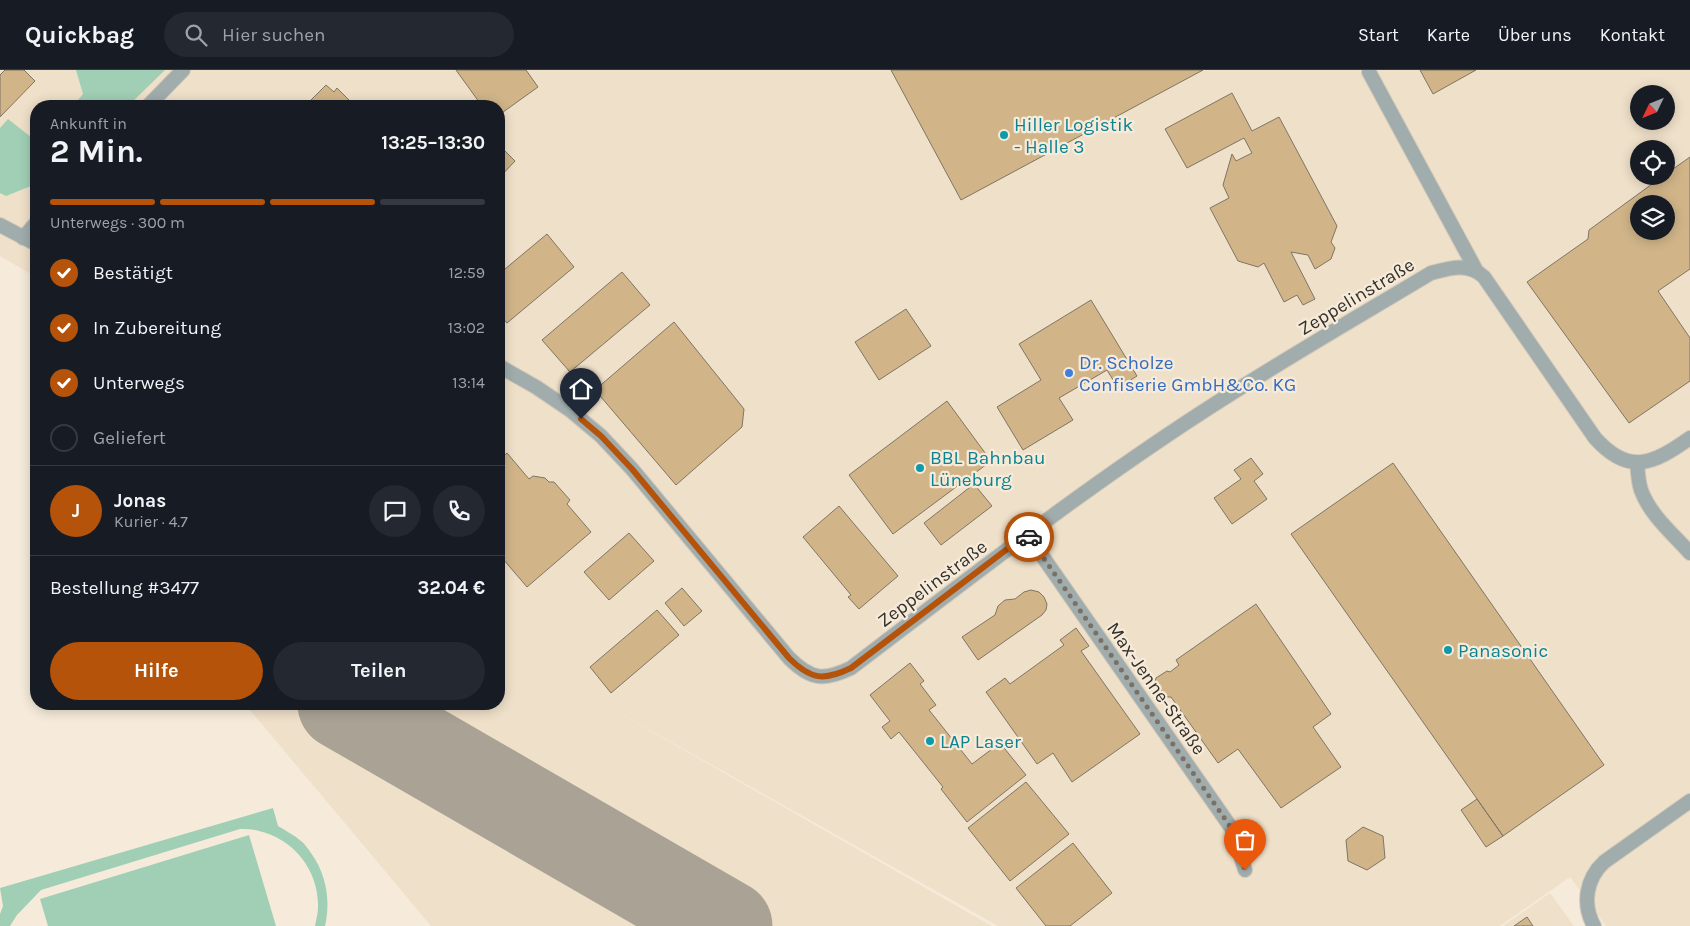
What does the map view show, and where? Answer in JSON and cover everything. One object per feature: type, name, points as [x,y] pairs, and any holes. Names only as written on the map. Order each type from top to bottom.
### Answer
[{"type":"street","points":[[154,100],[183,70]]},
{"type":"street","points":[[1369,72],[1476,270],[1484,278],[1594,438],[1616,458],[1638,462],[1654,460],[1669,453],[1690,438]]},
{"type":"street","points":[[0,225],[30,241]]},
{"type":"street","points":[[23,238],[30,230]]},
{"type":"street","name":"Zeppelinstraße","points":[[505,369],[570,410],[601,436],[632,469],[789,658],[803,672],[819,677],[835,676],[851,668],[1027,534],[1119,468],[1221,400],[1431,273],[1455,267],[1476,270]]},
{"type":"street","points":[[1638,462],[1641,489],[1647,502],[1690,553]]},
{"type":"street","name":"Max-Jenne-Straße","points":[[1027,534],[1232,829],[1245,870]]},
{"type":"street","points":[[1594,926],[1589,914],[1587,893],[1596,870],[1604,862],[1690,802]]},
{"type":"shaded area","points":[[0,70],[1690,70],[1690,926],[1606,926],[1570,877],[1500,926],[998,926],[600,702],[992,926],[431,926],[250,710],[505,710],[505,100],[30,100],[30,274],[0,256]]},
{"type":"shaded area","points":[[1550,893],[1574,926],[1503,926]]},
{"type":"green space","points":[[76,70],[165,70],[134,100],[78,100],[83,94]]},
{"type":"green space","points":[[8,119],[30,136],[30,186],[6,196],[0,193],[0,128]]},
{"type":"green space","points":[[273,808],[278,826],[304,844],[316,861],[324,878],[327,897],[325,926],[315,926],[318,909],[317,894],[309,869],[302,859],[283,841],[272,835],[254,830],[240,829],[41,890],[17,915],[10,926],[0,926],[0,914],[3,906],[0,888]]},
{"type":"green space","points":[[249,835],[276,926],[48,926],[40,899]]},
{"type":"building","points":[[5,70],[24,70],[35,81],[0,117],[0,75]]},
{"type":"building","points":[[456,70],[526,70],[538,87],[505,111],[505,100],[478,100]]},
{"type":"building","name":"Hiller Logistik - Halle 3","points":[[891,70],[1203,70],[961,200]]},
{"type":"building","points":[[1420,70],[1476,70],[1433,94]]},
{"type":"building","points":[[326,85],[334,92],[337,88],[349,100],[311,100]]},
{"type":"building","points":[[1232,93],[1252,131],[1279,117],[1337,226],[1331,242],[1335,248],[1331,259],[1315,269],[1308,255],[1291,252],[1315,299],[1303,305],[1297,295],[1284,302],[1264,263],[1258,267],[1238,261],[1210,208],[1229,198],[1223,185],[1232,154],[1236,161],[1252,153],[1244,138],[1187,168],[1165,129]]},
{"type":"building","points":[[505,151],[515,161],[505,172]]},
{"type":"building","points":[[1690,157],[1690,269],[1658,291],[1690,338],[1690,381],[1629,423],[1527,282],[1588,239],[1589,230],[1630,200],[1630,240],[1675,240],[1675,195],[1637,195],[1651,185],[1675,185],[1675,168]]},
{"type":"building","points":[[547,234],[574,267],[507,323],[505,321],[505,269]]},
{"type":"building","points":[[622,272],[650,305],[570,372],[542,340]]},
{"type":"building","name":"Dr. Scholze Confiserie GmbH&Co. KG","points":[[1091,300],[1137,376],[1118,388],[1107,370],[1059,398],[1073,420],[1023,450],[997,407],[1041,380],[1019,344]]},
{"type":"building","points":[[906,309],[931,346],[879,380],[855,342]]},
{"type":"building","points":[[674,322],[744,409],[742,427],[676,485],[595,390]]},
{"type":"building","name":"BBL Bahnbau Lüneburg","points":[[947,401],[991,461],[893,534],[849,475]]},
{"type":"building","points":[[507,453],[529,479],[533,476],[554,482],[570,500],[567,504],[591,532],[527,587],[505,561],[505,455]]},
{"type":"building","points":[[1251,458],[1263,474],[1254,481],[1267,499],[1232,524],[1214,498],[1241,479],[1234,470]]},
{"type":"building","name":"Panasonic","points":[[1393,463],[1604,765],[1503,836],[1291,534]]},
{"type":"building","points":[[974,484],[992,506],[941,545],[924,523]]},
{"type":"building","points":[[839,506],[898,576],[859,609],[848,597],[851,595],[803,537]]},
{"type":"building","points":[[629,533],[654,561],[609,600],[584,572]]},
{"type":"building","points":[[682,588],[702,611],[684,626],[665,603]]},
{"type":"building","points":[[1031,590],[1039,592],[1044,597],[1047,604],[1046,610],[1042,615],[978,660],[962,637],[995,615],[998,606],[1005,600],[1015,599],[1024,592]]},
{"type":"building","points":[[1256,604],[1331,714],[1313,727],[1341,767],[1281,808],[1238,749],[1218,763],[1171,697],[1166,697],[1155,682],[1156,678],[1167,671],[1170,672],[1179,665],[1176,660]]},
{"type":"building","points":[[657,610],[679,635],[611,693],[590,667]]},
{"type":"building","points":[[1076,628],[1089,646],[1081,651],[1140,734],[1072,782],[1053,753],[1037,764],[986,692],[1005,678],[1010,684],[1064,645],[1060,640]]},
{"type":"building","name":"LAP Laser","points":[[910,663],[924,681],[920,684],[936,705],[929,710],[972,764],[1000,743],[1026,775],[967,822],[941,789],[943,787],[899,732],[891,739],[882,727],[890,721],[870,695]]},
{"type":"building","points":[[1026,782],[1069,834],[1010,881],[968,828]]},
{"type":"building","points":[[1477,799],[1503,836],[1486,847],[1461,810]]},
{"type":"building","points":[[1363,827],[1383,836],[1385,858],[1367,870],[1348,861],[1346,840]]},
{"type":"building","points":[[1073,843],[1112,893],[1070,926],[1046,926],[1016,888]]},
{"type":"building","points":[[1527,917],[1533,926],[1514,926]]},
{"type":"runway","points":[[353,710],[727,926]]},
{"type":"way so far","points":[[1029,537],[1232,829],[1245,870]]},
{"type":"place","name":"Hiller Logistik - Halle 3","points":[[1004,135]]},
{"type":"place","name":"Dr. Scholze Confiserie GmbH&Co. KG","points":[[1069,373]]},
{"type":"place","name":"BBL Bahnbau Lüneburg","points":[[920,468]]},
{"type":"place","name":"Panasonic","points":[[1448,650]]},
{"type":"place","name":"LAP Laser","points":[[930,741]]},
{"type":"route","points":[[581,419],[601,436],[632,469],[789,658],[803,672],[819,677],[835,676],[851,668],[1027,534],[1029,537]]}]
